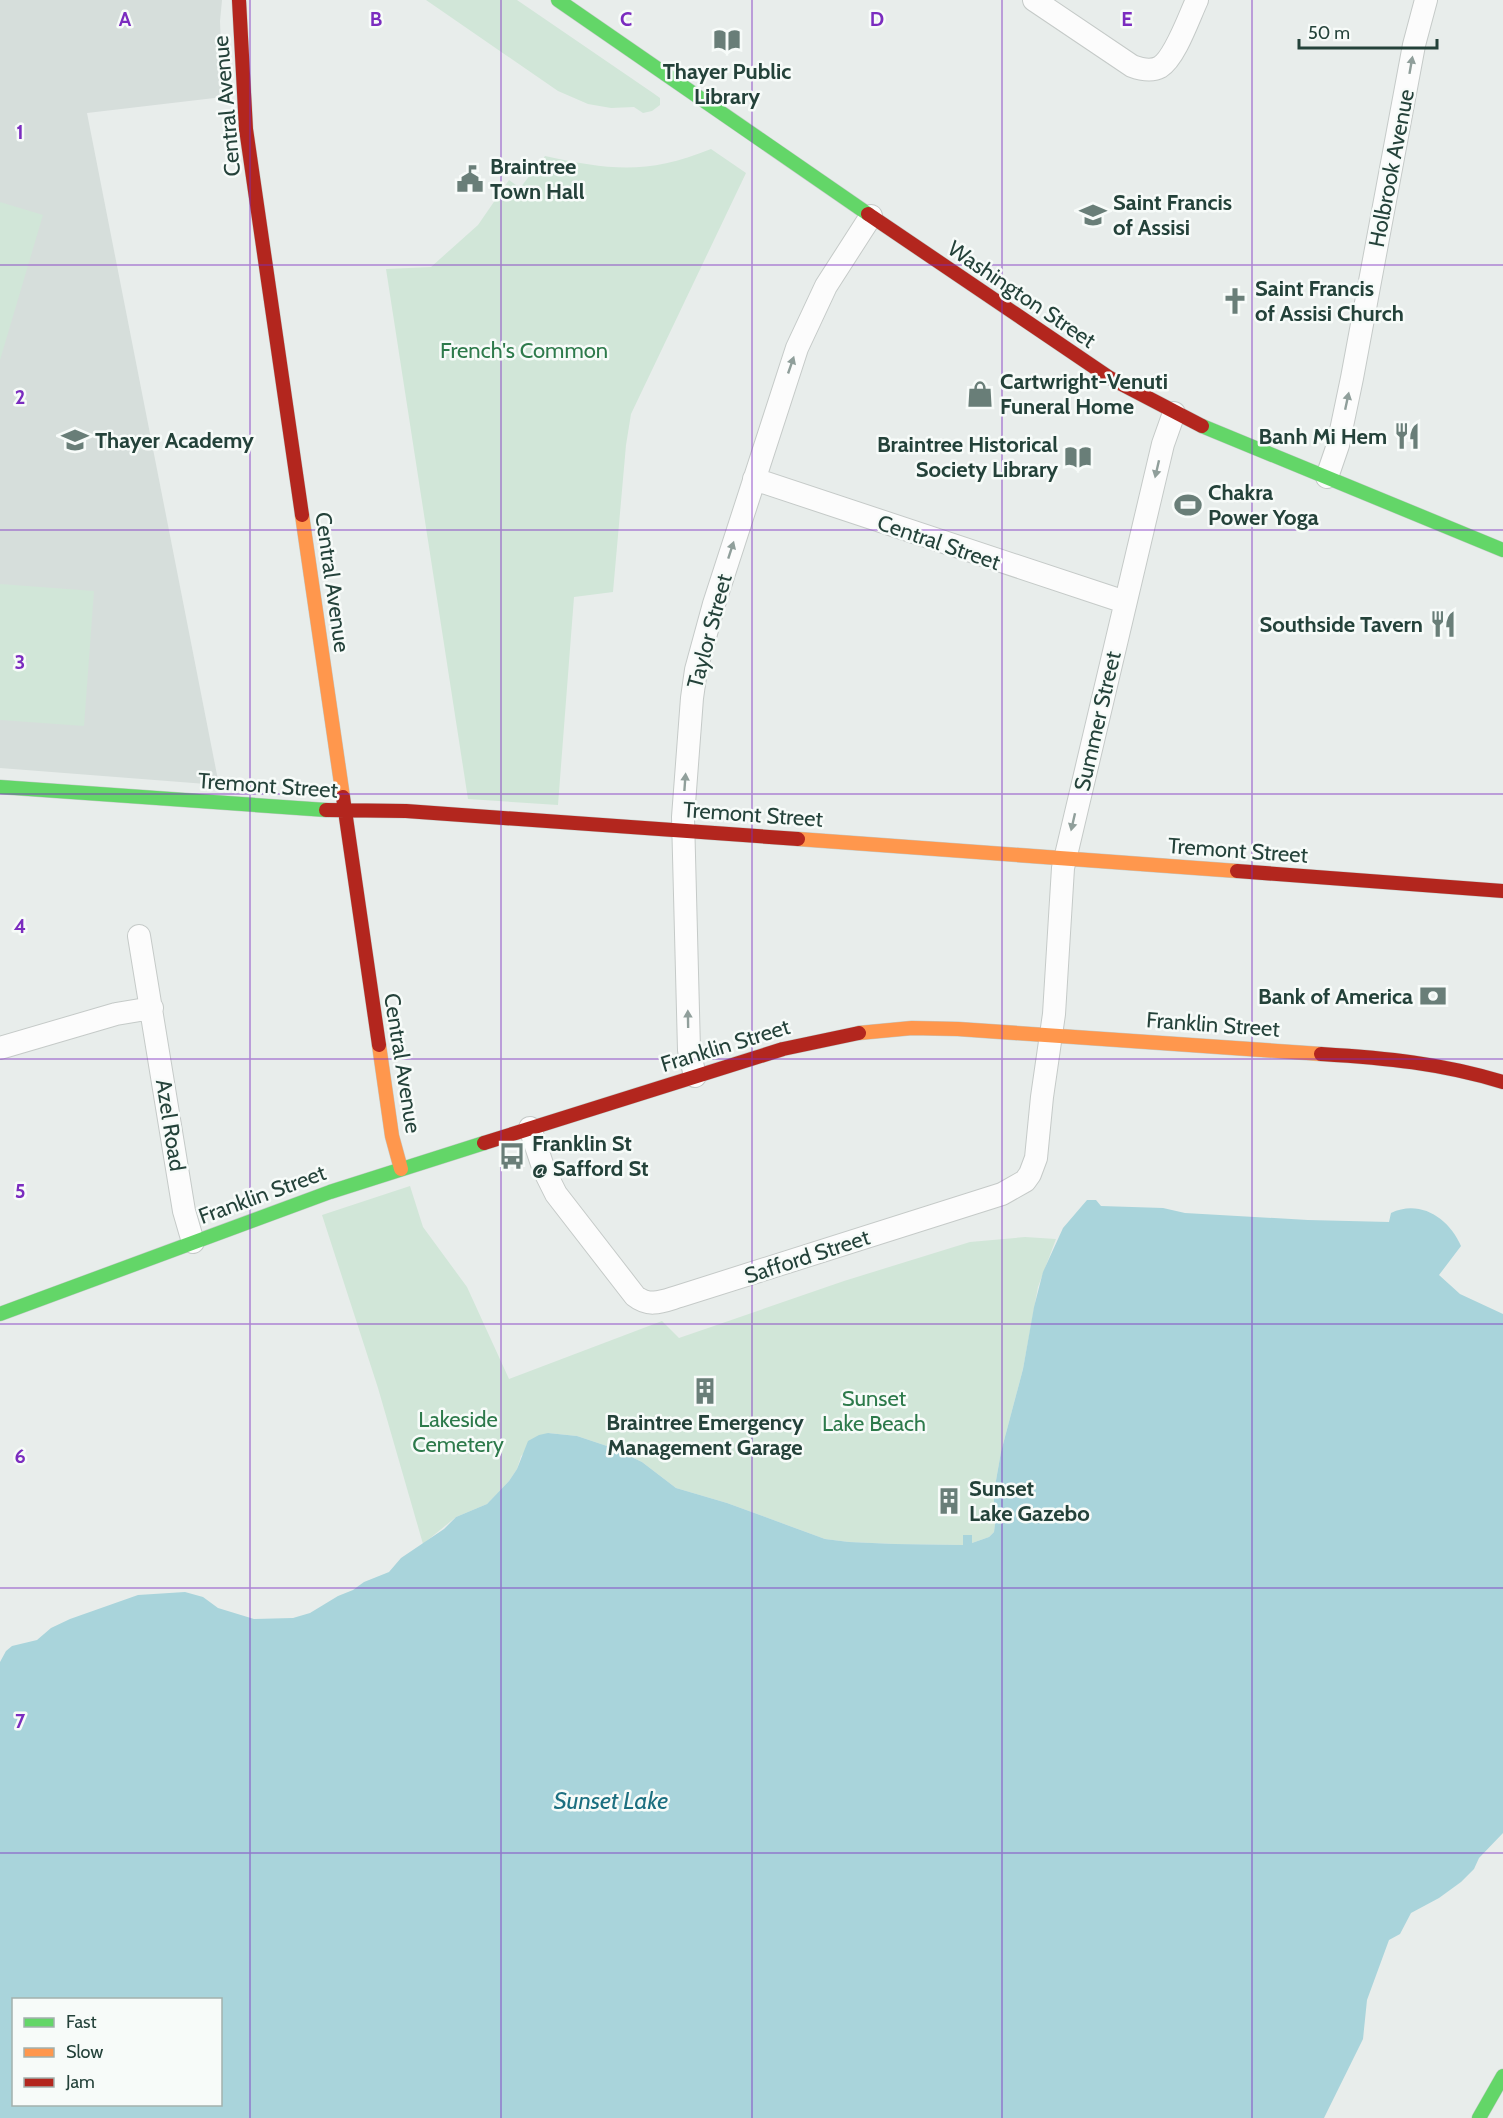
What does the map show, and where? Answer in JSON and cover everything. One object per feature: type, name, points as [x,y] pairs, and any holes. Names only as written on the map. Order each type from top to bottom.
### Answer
[{"type":"main road","name":"Central Avenue","points":[[239,0],[240,54],[246,129],[392,1136],[401,1169]]},
{"type":"main road","name":"Washington Street","points":[[568,3],[871,216],[1103,374],[1174,413],[1503,550]]},
{"type":"main road","name":"Tremont Street","points":[[0,787],[344,811],[406,811],[683,830],[1503,891]]},
{"type":"main road","name":"Franklin Street","points":[[0,1314],[319,1195],[695,1076],[802,1044],[865,1030],[935,1028],[1051,1034],[1400,1059],[1499,1076]]},
{"type":"main road","points":[[1479,2118],[1503,2076]]},
{"type":"street","points":[[1034,0],[1132,66],[1151,70],[1162,66],[1171,54],[1197,0]]},
{"type":"street","name":"Holbrook Avenue","points":[[1327,477],[1335,456],[1345,411],[1414,45],[1426,0]]},
{"type":"street","name":"Taylor Street","points":[[695,1076],[689,1050],[683,830],[696,670],[714,604],[802,334],[826,286],[871,216]]},
{"type":"street","name":"Summer Street","points":[[1051,1034],[1065,858],[1163,444],[1174,413]]},
{"type":"street","name":"Central Street","points":[[754,479],[1082,590],[1125,602]]},
{"type":"street","name":"Azel Road","points":[[140,936],[184,1211],[193,1242]]},
{"type":"street","points":[[0,1048],[116,1014],[152,1008]]},
{"type":"street","name":"Safford Street","points":[[530,1128],[549,1181],[563,1205],[635,1296],[647,1303],[654,1303],[991,1198],[1018,1187],[1030,1174],[1036,1158],[1051,1034]]},
{"type":"shaded area","name":"Thayer Academy","points":[[0,0],[222,0],[220,21],[223,97],[87,113],[219,785],[0,768]]},
{"type":"green space","points":[[426,0],[517,0],[660,98],[660,105],[652,111],[643,113],[634,107],[611,108],[588,104],[558,91]]},
{"type":"green space","name":"French's Common","points":[[711,149],[746,173],[631,414],[626,445],[613,592],[574,597],[558,805],[468,799],[386,269],[431,267],[478,225],[509,180],[520,188],[545,156],[628,168],[667,163]]},
{"type":"green space","points":[[0,202],[43,215],[0,360]]},
{"type":"green space","points":[[0,584],[94,591],[84,726],[0,720]]},
{"type":"green space","name":"Sunset Lake Beach","points":[[410,1186],[423,1227],[467,1287],[509,1379],[662,1321],[679,1338],[844,1281],[970,1242],[1025,1237],[1056,1239],[1038,1287],[1023,1369],[1001,1452],[994,1492],[996,1516],[994,1532],[989,1537],[972,1543],[972,1535],[964,1535],[963,1545],[849,1542],[825,1539],[727,1503],[676,1488],[642,1462],[610,1447],[577,1436],[548,1433],[521,1456],[517,1469],[509,1481],[487,1504],[456,1517],[423,1544],[378,1388],[322,1215]]},
{"type":"water","name":"Sunset Lake","points":[[1087,1200],[1096,1200],[1101,1206],[1163,1208],[1185,1213],[1389,1222],[1391,1213],[1412,1208],[1423,1210],[1441,1220],[1456,1236],[1461,1246],[1439,1275],[1460,1294],[1503,1314],[1503,1833],[1479,1858],[1474,1869],[1461,1882],[1439,1898],[1411,1913],[1400,1934],[1389,1940],[1367,2000],[1363,2039],[1324,2118],[0,2118],[0,1662],[12,1646],[37,1640],[51,1628],[70,1619],[138,1595],[185,1592],[203,1597],[218,1608],[254,1619],[293,1618],[310,1613],[364,1582],[389,1572],[401,1558],[444,1529],[456,1517],[487,1504],[517,1469],[528,1441],[548,1433],[577,1436],[610,1447],[642,1462],[676,1488],[727,1503],[825,1539],[895,1544],[963,1545],[963,1535],[972,1535],[972,1543],[989,1537],[994,1532],[996,1516],[994,1492],[1001,1452],[1023,1369],[1043,1272],[1063,1228]]},
{"type":"traffic: fast","points":[[558,0],[868,214]]},
{"type":"traffic: fast","points":[[1202,426],[1503,550]]},
{"type":"traffic: fast","points":[[0,787],[326,810]]},
{"type":"traffic: fast","points":[[0,1314],[330,1192],[484,1143]]},
{"type":"traffic: fast","points":[[1479,2118],[1503,2076]]},
{"type":"traffic: slow","points":[[302,515],[343,797]]},
{"type":"traffic: slow","points":[[798,839],[1237,871]]},
{"type":"traffic: slow","points":[[859,1033],[912,1028],[958,1029],[1321,1054]]},
{"type":"traffic: slow","points":[[379,1045],[392,1136],[401,1169]]},
{"type":"traffic: jam","points":[[239,0],[246,129],[302,515]]},
{"type":"traffic: jam","points":[[868,214],[1110,378],[1202,426]]},
{"type":"traffic: jam","points":[[343,797],[379,1045]]},
{"type":"traffic: jam","points":[[326,810],[406,811],[798,839]]},
{"type":"traffic: jam","points":[[1237,871],[1503,891]]},
{"type":"traffic: jam","points":[[484,1143],[783,1049],[859,1033]]},
{"type":"traffic: jam","points":[[1321,1054],[1413,1062],[1503,1082]]},
{"type":"place","name":"Thayer Public Library","points":[[727,40]]},
{"type":"place","name":"Braintree Town Hall","points":[[470,179]]},
{"type":"place","name":"Saint Francis of Assisi","points":[[1093,215]]},
{"type":"place","name":"Saint Francis of Assisi Church","points":[[1235,301]]},
{"type":"place","name":"Cartwright-Venuti Funeral Home","points":[[980,394]]},
{"type":"place","name":"Banh Mi Hem","points":[[1407,436]]},
{"type":"place","name":"Thayer Academy","points":[[75,440]]},
{"type":"place","name":"Braintree Historical Society Library","points":[[1078,457]]},
{"type":"place","name":"Chakra Power Yoga","points":[[1188,505]]},
{"type":"place","name":"Southside Tavern","points":[[1443,624]]},
{"type":"place","name":"Bank of America","points":[[1433,996]]},
{"type":"place","name":"Franklin St @ Safford St","points":[[512,1156]]},
{"type":"place","name":"Braintree Emergency Management Garage","points":[[705,1391]]},
{"type":"place","name":"Sunset Lake Gazebo","points":[[949,1501]]},
{"type":"park label","name":"Lakeside Cemetery","points":[[458,1432]]}]
